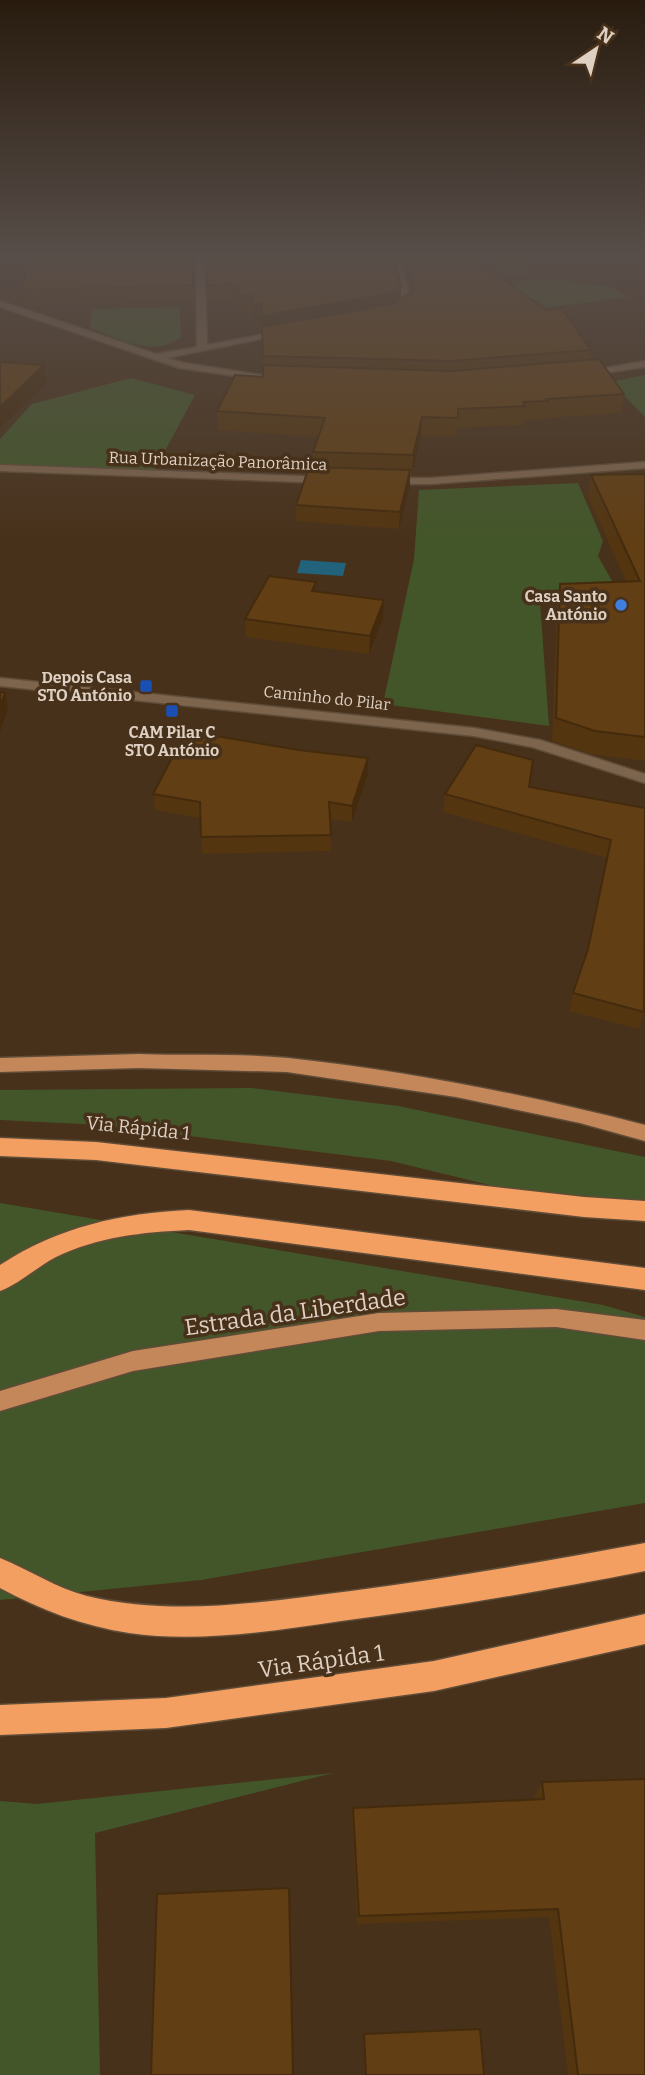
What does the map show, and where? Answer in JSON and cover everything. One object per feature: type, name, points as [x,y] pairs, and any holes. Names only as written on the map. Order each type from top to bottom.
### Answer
[{"type":"highway","name":"Via Rápida 1","points":[[0,1147],[96,1151],[584,1207],[645,1211]]},
{"type":"highway","points":[[0,1280],[47,1249],[93,1231],[137,1222],[189,1220],[645,1279]]},
{"type":"highway","points":[[0,1572],[22,1586],[67,1605],[117,1617],[181,1623],[246,1620],[468,1590],[645,1557]]},
{"type":"highway","name":"Via Rápida 1","points":[[0,1720],[166,1713],[421,1678],[645,1629]]},
{"type":"main road","points":[[0,1065],[139,1061],[288,1065],[456,1090],[580,1116],[645,1133]]},
{"type":"main road","name":"Estrada da Liberdade","points":[[0,1401],[133,1361],[379,1322],[556,1318],[645,1330]]},
{"type":"street","points":[[135,350],[216,372],[266,378]]},
{"type":"street","points":[[156,357],[189,350]]},
{"type":"street","points":[[570,374],[645,364]]},
{"type":"street","points":[[372,481],[431,481],[645,465]]},
{"type":"street","name":"Rua Urbanização Panorâmica","points":[[0,468],[347,480]]},
{"type":"street","name":"Caminho do Pilar","points":[[0,682],[474,732],[535,743],[645,779]]},
{"type":"green space","points":[[645,375],[645,417],[611,382]]},
{"type":"green space","points":[[131,378],[195,395],[152,475],[0,468],[0,439],[32,404]]},
{"type":"green space","points":[[578,483],[603,541],[598,556],[622,599],[540,603],[549,726],[383,704],[414,559],[419,490]]},
{"type":"green space","points":[[251,1088],[398,1106],[645,1157],[645,1223],[391,1161],[100,1125],[0,1120],[0,1090]]},
{"type":"green space","points":[[0,1203],[603,1305],[645,1317],[645,1503],[201,1580],[0,1600]]},
{"type":"green space","points":[[333,1773],[95,1833],[100,2075],[0,2075],[0,1801],[37,1804]]},
{"type":"water","points":[[301,560],[346,563],[343,576],[297,573]]},
{"type":"building","points":[[263,350],[591,350],[451,361],[263,356]]},
{"type":"building","points":[[599,359],[624,394],[523,402],[525,406],[458,409],[458,418],[422,417],[413,455],[313,452],[325,418],[217,411],[235,375],[263,377],[263,365],[452,371]]},
{"type":"building","points":[[0,362],[44,365],[0,407]]},
{"type":"building","points":[[309,467],[410,470],[400,512],[296,505]]},
{"type":"building","name":"Casa Santo António","points":[[645,474],[645,737],[595,731],[556,718],[560,584],[640,581],[591,475]]},
{"type":"building","points":[[269,576],[316,582],[312,591],[384,600],[370,636],[245,619]]},
{"type":"building","points":[[0,692],[5,693],[0,706]]},
{"type":"building","points":[[186,731],[299,750],[368,758],[352,806],[329,802],[331,835],[201,837],[200,802],[153,794]]},
{"type":"building","points":[[476,745],[533,760],[529,787],[645,808],[644,1012],[573,993],[588,949],[611,840],[445,794]]},
{"type":"building","points":[[645,1779],[645,2075],[578,2075],[558,1909],[359,1916],[353,1808],[544,1799],[542,1782]]},
{"type":"building","points":[[289,1888],[293,2075],[151,2075],[157,1894]]},
{"type":"building","points":[[480,2029],[484,2075],[366,2075],[364,2034]]},
{"type":"place","name":"Casa Santo António","points":[[621,605]]},
{"type":"place","name":"Depois Casa STO António","points":[[146,686]]},
{"type":"place","name":"CAM Pilar C STO António","points":[[172,711]]}]
